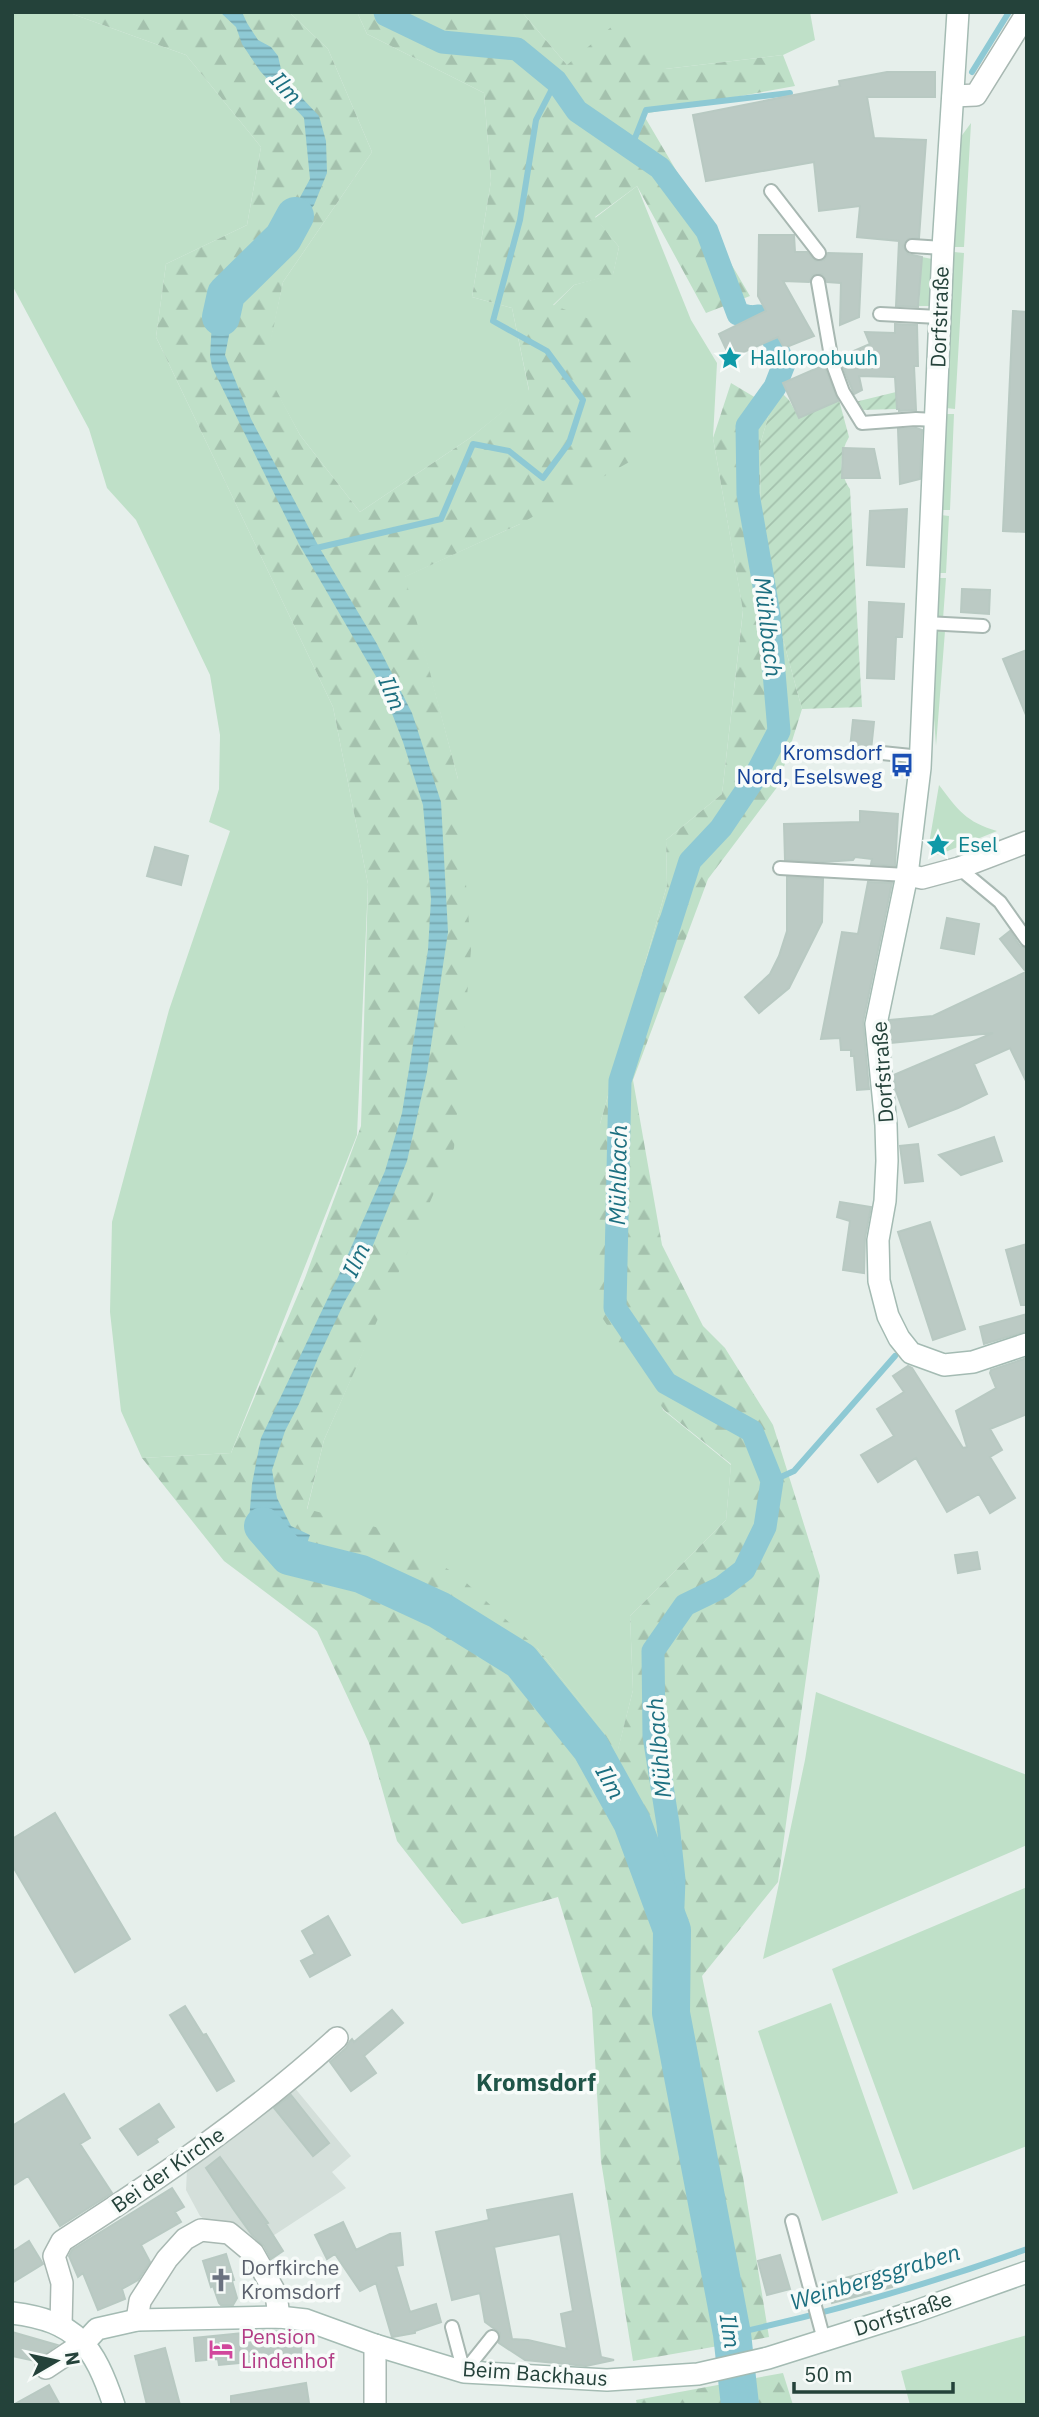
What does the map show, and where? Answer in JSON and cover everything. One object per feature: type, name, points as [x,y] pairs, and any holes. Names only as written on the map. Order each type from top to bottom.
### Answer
[{"type":"street","name":"Dorfstraße","points":[[958,12],[939,317],[921,757],[907,875],[876,1024],[887,1137],[885,1201],[878,1240],[879,1281],[888,1316],[899,1338],[911,1353],[944,1365],[973,1362],[1027,1344]]},
{"type":"street","points":[[953,96],[976,95],[1027,13]]},
{"type":"street","points":[[907,875],[922,878],[959,868],[1027,842]]},
{"type":"street","name":"Bei der Kirche","points":[[61,2326],[62,2283],[54,2256],[62,2241],[182,2163],[284,2086],[337,2038]]},
{"type":"street","points":[[137,2320],[140,2301],[167,2259],[185,2239],[201,2230],[229,2234],[253,2253],[276,2294],[279,2317]]},
{"type":"street","name":"Dorfstraße","points":[[698,2374],[768,2358],[823,2334],[914,2312],[1027,2272]]},
{"type":"street","points":[[12,2313],[45,2319],[85,2342],[96,2360],[114,2405]]},
{"type":"street","points":[[46,2368],[85,2342],[97,2329],[137,2320],[279,2317],[306,2320],[375,2346],[375,2405]]},
{"type":"street","name":"Beim Backhaus","points":[[375,2346],[464,2372],[607,2380],[698,2374]]},
{"type":"lane","points":[[771,191],[819,253]]},
{"type":"lane","points":[[912,246],[943,248]]},
{"type":"lane","points":[[818,282],[832,362],[843,392],[862,422],[934,420]]},
{"type":"lane","points":[[880,314],[939,317]]},
{"type":"lane","points":[[926,623],[983,626]]},
{"type":"lane","points":[[882,753],[921,757]]},
{"type":"lane","points":[[780,867],[907,875]]},
{"type":"lane","points":[[959,868],[1000,902],[1027,940]]},
{"type":"lane","points":[[792,2221],[823,2334]]},
{"type":"lane","points":[[452,2327],[464,2372]]},
{"type":"lane","points":[[464,2372],[492,2337]]},
{"type":"shaded area","points":[[294,2087],[351,2156],[332,2172],[346,2188],[256,2247],[200,2216],[186,2190],[187,2169]]},
{"type":"green space","points":[[12,12],[67,12],[186,55],[261,147],[247,225],[166,264],[156,337],[333,707],[368,884],[357,1135],[231,1453],[142,1458],[121,1411],[110,1312],[112,1222],[169,1010],[230,831],[209,822],[219,789],[220,735],[210,675],[136,520],[107,488],[89,429],[12,285]]},
{"type":"green space","points":[[67,12],[289,12],[328,49],[372,152],[283,282],[265,369],[300,435],[360,512],[470,438],[529,390],[512,308],[472,297],[491,181],[484,93],[367,34],[357,12],[522,12],[567,65],[617,22],[665,69],[783,55],[795,86],[643,114],[750,296],[706,313],[637,186],[595,217],[619,247],[613,275],[574,285],[553,305],[634,336],[631,461],[520,524],[405,577],[458,779],[471,950],[454,1148],[324,1440],[307,1509],[383,1529],[459,1576],[538,1649],[618,1749],[633,1690],[630,1616],[726,1520],[731,1464],[664,1410],[599,1313],[600,1124],[667,885],[666,840],[722,794],[743,611],[713,438],[731,383],[771,407],[760,445],[761,559],[802,709],[778,786],[708,879],[633,1080],[662,1245],[703,1326],[725,1348],[773,1425],[820,1576],[778,1882],[702,1976],[743,2177],[769,2337],[633,2361],[601,2161],[592,2008],[558,1897],[462,1924],[397,1841],[369,1743],[317,1631],[224,1561],[142,1458],[231,1453],[305,1278],[361,1126],[368,884],[333,707],[156,337],[166,264],[247,225],[261,147],[186,55]]},
{"type":"green space","points":[[289,12],[357,12],[367,34],[484,93],[491,181],[472,297],[512,308],[529,391],[470,438],[360,512],[300,435],[264,369],[283,282],[372,152],[328,49]]},
{"type":"green space","points":[[522,12],[810,12],[815,40],[783,55],[665,69],[567,65]]},
{"type":"green space","points":[[971,123],[964,247],[953,247],[960,138]]},
{"type":"green space","points":[[637,186],[691,320],[717,363],[713,438],[743,610],[722,794],[666,840],[667,885],[600,1124],[663,1410],[731,1465],[726,1520],[630,1616],[633,1690],[618,1750],[538,1649],[307,1510],[324,1440],[364,1349],[458,779],[404,577],[520,524],[553,306],[574,285],[613,274],[619,247],[595,218]]},
{"type":"green space","points":[[954,252],[964,253],[955,409],[946,408]]},
{"type":"green space","points":[[922,257],[932,259],[931,306],[919,306]]},
{"type":"green space","points":[[896,392],[897,409],[862,410],[855,402]]},
{"type":"green space","points":[[782,393],[799,418],[839,400],[849,437],[843,450],[842,463],[844,477],[850,489],[862,707],[802,709],[761,559],[760,445],[771,407]]},
{"type":"green space","points":[[945,414],[954,414],[950,510],[941,510]]},
{"type":"green space","points":[[941,515],[949,516],[946,573],[937,573]]},
{"type":"green space","points":[[937,578],[946,578],[943,619],[935,618]]},
{"type":"green space","points":[[935,631],[945,631],[936,746],[932,689]]},
{"type":"green space","points":[[939,785],[970,819],[997,831],[943,853],[936,855],[931,852],[929,844]]},
{"type":"green space","points":[[816,1692],[1027,1775],[1027,1845],[763,1959],[805,1760]]},
{"type":"green space","points":[[1027,1887],[1027,2146],[913,2190],[832,1969]]},
{"type":"green space","points":[[831,2003],[898,2193],[822,2221],[758,2031]]},
{"type":"green space","points":[[1027,2335],[1027,2405],[910,2405],[901,2371]]},
{"type":"green space","points":[[783,2373],[793,2405],[637,2405],[636,2400]]},
{"type":"water","points":[[220,12],[242,12],[258,40],[271,47],[278,56],[283,78],[319,116],[326,141],[327,173],[314,205],[292,235],[276,252],[253,261],[238,291],[225,355],[251,419],[319,547],[377,644],[412,713],[441,802],[448,932],[427,1072],[407,1161],[363,1270],[345,1301],[285,1431],[272,1470],[277,1498],[291,1526],[310,1535],[299,1566],[280,1557],[249,1521],[252,1484],[261,1438],[385,1171],[402,1113],[428,950],[431,899],[423,805],[381,685],[299,544],[212,367],[212,322],[221,298],[250,251],[272,243],[310,179],[304,118],[260,71],[242,44],[236,27]]},
{"type":"building","points":[[887,72],[935,72],[935,97],[867,97],[874,138],[926,140],[919,238],[908,239],[903,246],[908,254],[922,257],[918,307],[896,306],[899,241],[857,237],[860,206],[819,211],[814,162],[706,181],[693,115],[840,86],[839,81]]},
{"type":"building","points":[[759,235],[794,235],[795,252],[807,252],[816,261],[824,260],[828,253],[862,254],[859,317],[840,325],[841,283],[827,282],[822,274],[813,275],[809,282],[783,281],[814,336],[784,348],[778,337],[730,358],[719,334],[766,311],[758,296]]},
{"type":"building","points":[[1013,311],[1027,312],[1027,532],[1003,531]]},
{"type":"building","points":[[895,324],[917,325],[918,366],[914,366],[916,410],[897,409],[895,377],[859,376],[862,390],[854,394],[840,360],[840,357],[870,344],[865,332],[895,333]]},
{"type":"building","points":[[824,365],[838,401],[799,418],[783,383]]},
{"type":"building","points":[[898,429],[922,430],[920,479],[900,484]]},
{"type":"building","points":[[843,448],[874,449],[880,478],[842,478]]},
{"type":"building","points":[[907,509],[904,567],[867,565],[870,511]]},
{"type":"building","points":[[962,589],[990,590],[989,614],[961,612]]},
{"type":"building","points":[[869,602],[904,604],[902,637],[896,637],[894,679],[867,678]]},
{"type":"building","points":[[1027,650],[1027,715],[1026,715],[1003,659]]},
{"type":"building","points":[[853,720],[874,722],[870,760],[849,758]]},
{"type":"building","points":[[860,811],[898,814],[895,866],[871,864],[872,859],[855,857],[853,860],[823,862],[785,860],[784,824],[860,822]]},
{"type":"building","points":[[155,847],[188,856],[181,885],[147,876]]},
{"type":"building","points":[[787,877],[823,879],[822,922],[789,988],[759,1013],[745,997],[770,974],[779,956],[787,931]]},
{"type":"building","points":[[868,882],[892,883],[863,1022],[869,1089],[857,1090],[851,1050],[841,1050],[840,1038],[821,1039],[842,932],[858,934]]},
{"type":"building","points":[[947,918],[979,924],[974,954],[941,948]]},
{"type":"building","points":[[1010,931],[1020,946],[1027,949],[1027,1083],[1010,1048],[974,1064],[987,1094],[909,1127],[896,1091],[894,1075],[993,1033],[891,1043],[890,1020],[933,1016],[1026,972],[1000,939]]},
{"type":"building","points":[[994,1137],[1002,1161],[961,1175],[939,1155]]},
{"type":"building","points":[[918,1144],[923,1181],[905,1183],[900,1146]]},
{"type":"building","points":[[840,1202],[871,1207],[865,1238],[864,1273],[843,1270],[850,1221],[837,1217]]},
{"type":"building","points":[[930,1222],[965,1329],[933,1340],[898,1232]]},
{"type":"building","points":[[1027,1244],[1027,1305],[1021,1305],[1006,1250]]},
{"type":"building","points":[[1027,1314],[1027,1331],[984,1344],[980,1327]]},
{"type":"building","points":[[1027,1358],[1027,1414],[990,1429],[1002,1450],[990,1457],[1015,1498],[990,1513],[979,1494],[947,1512],[916,1458],[878,1482],[861,1455],[894,1436],[877,1409],[904,1392],[893,1376],[908,1366],[912,1368],[963,1448],[967,1447],[956,1411],[996,1388],[991,1370]]},
{"type":"building","points":[[977,1552],[980,1569],[958,1573],[955,1555]]},
{"type":"building","points":[[55,1813],[130,1939],[75,1972],[12,1865],[12,1839]]},
{"type":"building","points":[[328,1916],[350,1955],[310,1977],[301,1961],[315,1954],[302,1931]]},
{"type":"building","points":[[185,2006],[203,2035],[206,2034],[234,2081],[217,2091],[170,2015]]},
{"type":"building","points":[[392,2010],[403,2023],[364,2056],[376,2073],[351,2091],[330,2062],[352,2039],[354,2042]]},
{"type":"building","points":[[64,2094],[90,2138],[80,2144],[112,2193],[60,2226],[28,2176],[12,2186],[12,2126]]},
{"type":"building","points":[[291,2095],[329,2143],[313,2156],[274,2108]]},
{"type":"building","points":[[159,2104],[174,2127],[138,2155],[120,2129]]},
{"type":"building","points":[[220,2157],[268,2223],[266,2224],[283,2251],[271,2259],[206,2168]]},
{"type":"building","points":[[172,2188],[184,2207],[175,2212],[181,2222],[141,2245],[150,2262],[138,2280],[122,2289],[125,2299],[98,2310],[83,2273],[78,2277],[69,2256],[72,2250]]},
{"type":"building","points":[[572,2194],[601,2357],[614,2360],[586,2366],[525,2360],[499,2343],[500,2333],[485,2322],[480,2293],[452,2300],[436,2232],[489,2220],[487,2210]],"holes":[[[560,2234],[573,2311],[561,2314],[567,2349],[512,2339],[494,2247]]]},
{"type":"building","points":[[343,2222],[356,2250],[390,2234],[400,2233],[403,2265],[396,2266],[410,2312],[436,2304],[441,2322],[415,2333],[392,2337],[376,2283],[360,2291],[335,2254],[327,2259],[315,2235]]},
{"type":"building","points":[[29,2241],[43,2264],[12,2283],[12,2252]]},
{"type":"building","name":"Dorfkirche Kromsdorf","points":[[226,2254],[237,2298],[233,2305],[219,2303],[203,2261]]},
{"type":"building","points":[[780,2255],[790,2289],[767,2295],[758,2261]]},
{"type":"building","points":[[887,2267],[892,2287],[832,2303],[826,2283]]},
{"type":"building","points":[[263,2331],[299,2332],[302,2357],[219,2365],[218,2359],[196,2361],[194,2338]]},
{"type":"building","points":[[12,2332],[57,2345],[35,2361],[12,2356]]},
{"type":"building","points":[[165,2348],[180,2405],[147,2405],[135,2356]]},
{"type":"building","points":[[306,2383],[309,2403],[231,2405],[231,2396]]},
{"type":"building","points":[[49,2385],[60,2405],[13,2405]]},
{"type":"waterway","name":"Mühlbach","points":[[385,12],[386,15],[442,42],[517,49],[556,81],[577,111],[660,168],[707,231],[738,314],[759,316],[767,321]]},
{"type":"waterway","points":[[972,72],[1009,12]]},
{"type":"waterway","name":"Mühlbach","points":[[312,549],[441,519],[473,444],[509,451],[543,478],[569,443],[583,400],[547,351],[493,321],[520,220],[536,120],[556,81]]},
{"type":"waterway","points":[[631,148],[646,110],[790,93]]},
{"type":"waterway","name":"Ilm","points":[[221,317],[226,294],[283,238],[295,216]]},
{"type":"waterway","name":"Mühlbach","points":[[672,1930],[674,1880],[654,1736],[653,1651],[685,1605],[722,1587],[744,1570],[765,1527],[772,1481],[752,1431],[666,1383],[615,1308],[620,1081],[690,861],[721,828],[752,782],[779,731],[769,614],[748,494],[747,426],[775,387],[784,364],[773,339]]},
{"type":"waterway","points":[[772,1481],[794,1471],[895,1356]]},
{"type":"waterway","name":"Ilm","points":[[263,1526],[289,1556],[361,1574],[439,1610],[521,1661],[591,1748],[632,1822],[672,1930],[671,2013],[732,2334],[740,2405]]},
{"type":"waterway","name":"Weinbergsgraben","points":[[732,2334],[881,2296],[1027,2249]]},
{"type":"place","name":"Halloroobuuh","points":[[730,358]]},
{"type":"place","name":"Kromsdorf Nord, Eselsweg","points":[[902,765]]},
{"type":"place","name":"Esel","points":[[938,845]]},
{"type":"place","name":"Dorfkirche Kromsdorf","points":[[221,2280]]},
{"type":"place","name":"Pension Lindenhof","points":[[221,2349]]},
{"type":"district","name":"Kromsdorf","points":[[536,2083]]}]
